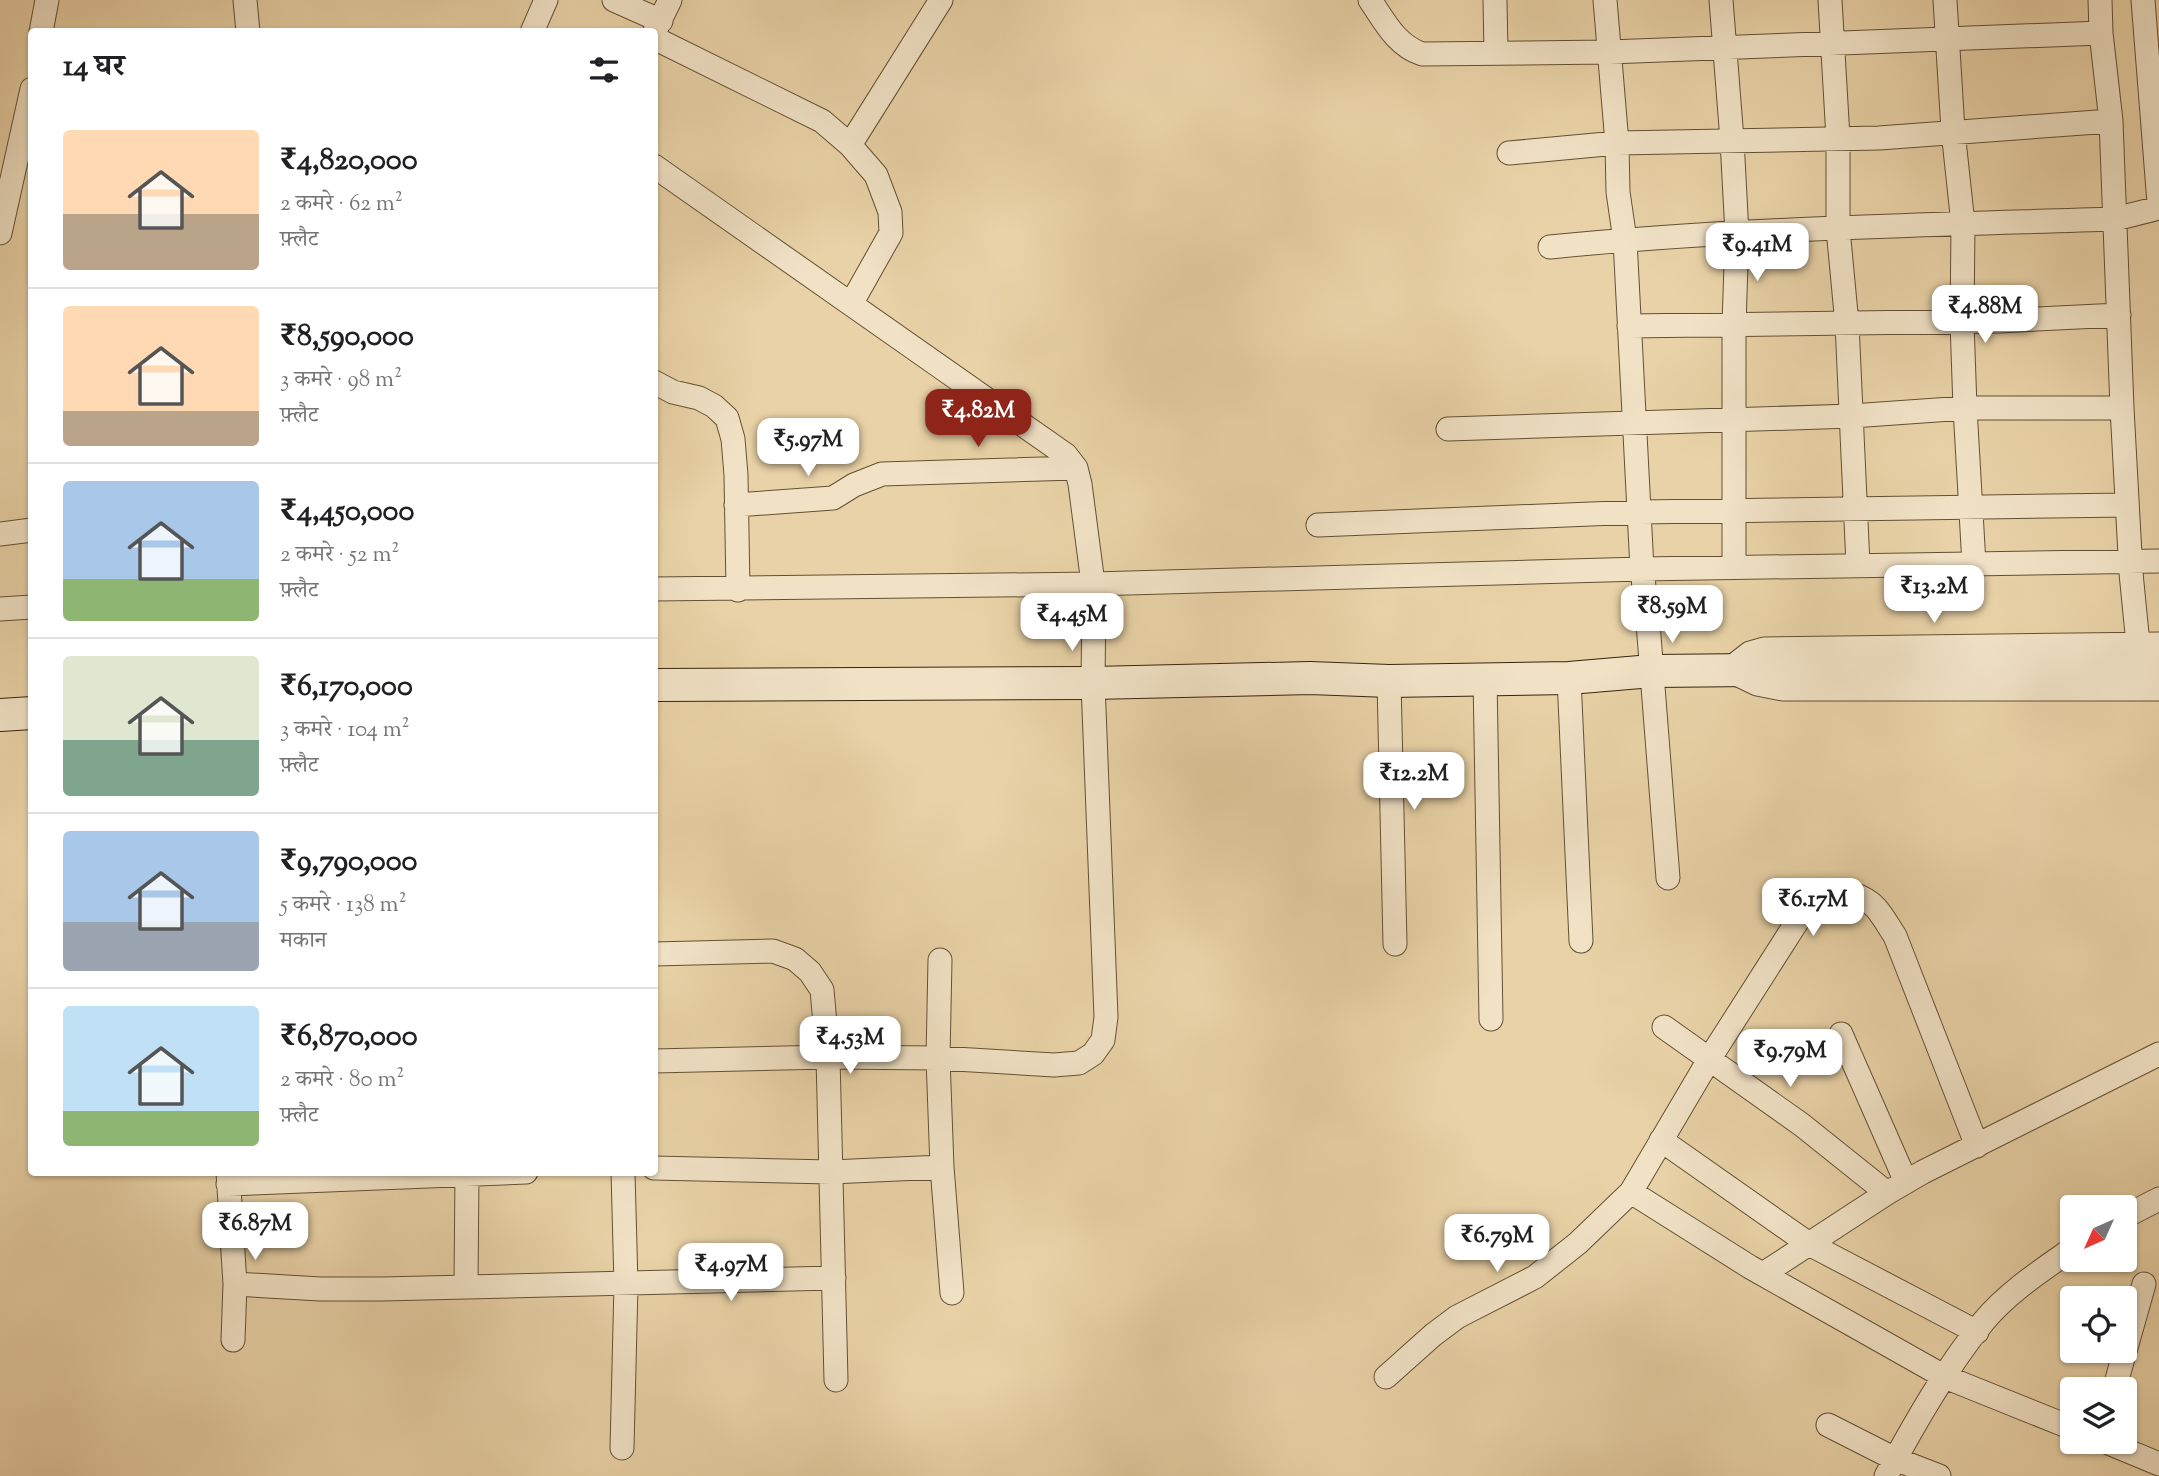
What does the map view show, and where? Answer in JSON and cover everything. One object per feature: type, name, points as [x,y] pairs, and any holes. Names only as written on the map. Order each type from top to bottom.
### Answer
[{"type":"street","points":[[42,28],[47,0]]},
{"type":"street","points":[[245,0],[248,28]]},
{"type":"street","points":[[534,28],[545,0]]},
{"type":"street","points":[[614,0],[660,23],[822,121],[850,145],[876,174],[890,212],[891,233],[851,304]]},
{"type":"street","points":[[850,145],[941,0]]},
{"type":"street","points":[[1370,0],[1392,33],[1408,49],[1422,54],[1609,52],[2101,33]]},
{"type":"street","points":[[1495,0],[1496,53]]},
{"type":"street","points":[[1605,0],[1617,143],[1618,192],[1625,240],[1643,574],[1668,878]]},
{"type":"street","points":[[1721,0],[1737,234],[1734,325],[1734,567]]},
{"type":"street","points":[[1830,0],[1838,138],[1838,229],[1847,324],[1858,565]]},
{"type":"street","points":[[1945,0],[1953,131],[1963,224],[1962,322],[1974,564]]},
{"type":"street","points":[[2100,0],[2119,218],[2122,408],[2134,615],[2152,651]]},
{"type":"street","points":[[1550,247],[1737,234],[2119,218],[2155,207],[2154,115],[2143,0]]},
{"type":"street","points":[[0,233],[28,107]]},
{"type":"street","points":[[1509,153],[1617,143],[1878,138],[2111,121]]},
{"type":"street","points":[[658,169],[1066,455],[1076,468],[1093,587],[1093,682],[1106,1017],[1103,1040],[1093,1054],[1079,1063],[1054,1065],[938,1058],[658,1061]]},
{"type":"street","points":[[1629,326],[1962,322],[2119,315]]},
{"type":"street","points":[[658,384],[673,392],[699,398],[714,406],[727,418],[733,439],[738,590]]},
{"type":"street","points":[[1448,429],[1852,416],[1965,408],[2122,408]]},
{"type":"street","points":[[736,505],[833,498],[860,482],[882,474],[1076,468]]},
{"type":"street","points":[[1318,525],[1640,512],[2127,505]]},
{"type":"street","points":[[0,534],[28,530]]},
{"type":"street","points":[[658,589],[1093,587],[1643,574],[1734,567],[1974,564],[2131,567],[2159,561]]},
{"type":"street","points":[[0,609],[28,607]]},
{"type":"street","points":[[1728,670],[1750,653],[1764,649],[2152,651]]},
{"type":"street","points":[[658,685],[1093,682],[1310,677],[1389,681],[1569,678],[1652,671],[1769,670],[2152,651]]},
{"type":"street","points":[[1728,670],[1757,684],[1783,690],[2159,690]]},
{"type":"street","points":[[1485,678],[1491,1019]]},
{"type":"street","points":[[1569,678],[1581,941]]},
{"type":"street","points":[[1389,681],[1395,944]]},
{"type":"street","points":[[0,715],[28,713]]},
{"type":"street","points":[[1385,1377],[1457,1317],[1535,1277],[1578,1243],[1630,1192],[1710,1058],[1811,903],[1823,894],[1842,891],[1864,898],[1877,908],[1895,936],[1977,1146]]},
{"type":"street","points":[[658,954],[773,951],[795,959],[810,972],[822,989],[828,1058],[836,1380]]},
{"type":"street","points":[[940,960],[938,1058],[942,1167],[952,1293]]},
{"type":"street","points":[[1664,1027],[1802,1125],[1897,1187]]},
{"type":"street","points":[[1842,1034],[1897,1187]]},
{"type":"street","points":[[1762,1274],[1897,1187],[2159,1054]]},
{"type":"street","points":[[1661,1140],[1809,1244],[1977,1332]]},
{"type":"street","points":[[658,1168],[831,1172],[942,1167]]},
{"type":"street","points":[[233,1340],[235,1284],[228,1178],[348,1176]]},
{"type":"street","points":[[466,1286],[467,1176]]},
{"type":"street","points":[[622,1448],[626,1284],[623,1176]]},
{"type":"street","points":[[1630,1192],[1762,1274],[1945,1377],[2060,1423]]},
{"type":"street","points":[[2137,1210],[2159,1199]]},
{"type":"street","points":[[1890,1468],[1945,1377],[1985,1320],[2060,1258]]},
{"type":"street","points":[[235,1284],[320,1289],[834,1278]]},
{"type":"street","points":[[2118,1377],[2144,1284]]},
{"type":"street","points":[[1828,1425],[1890,1468],[1939,1476]]},
{"type":"street","points":[[2135,1454],[2159,1464]]}]
